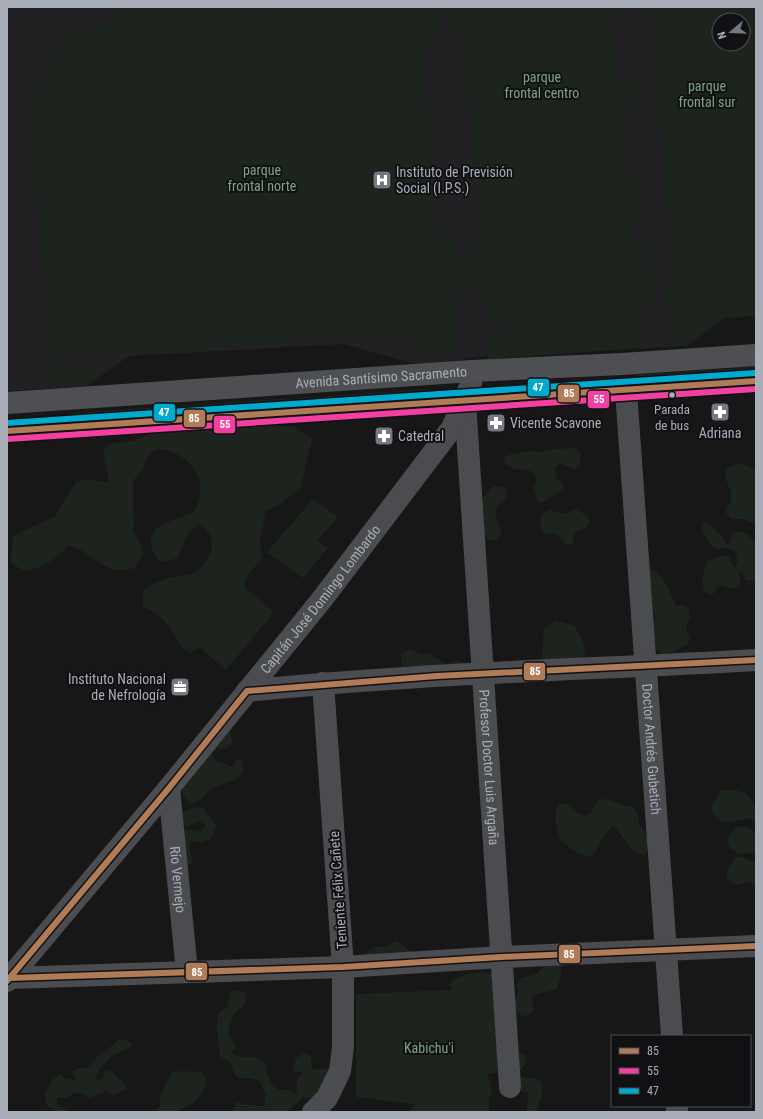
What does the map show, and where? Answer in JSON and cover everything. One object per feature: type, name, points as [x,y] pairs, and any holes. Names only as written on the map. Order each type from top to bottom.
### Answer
[{"type":"main road","name":"Avenida Santísimo Sacramento","points":[[7,431],[469,385],[622,364],[756,355]]},
{"type":"main road","name":"Avenida Santísimo Sacramento","points":[[7,403],[469,385],[626,391],[756,382]]},
{"type":"street","name":"Profesor Doctor Luis Argaña","points":[[469,385],[483,673],[510,1087]]},
{"type":"street","name":"Capitán José Domingo Lombardo","points":[[8,979],[169,788],[322,598],[452,428],[469,385]]},
{"type":"street","name":"Doctor Andrés Gubetich","points":[[626,391],[672,1035]]},
{"type":"street","points":[[247,692],[323,683],[483,673],[756,660]]},
{"type":"street","name":"Teniente Félix Cañete","points":[[313,1112],[327,1098],[340,1071],[343,1047],[343,967],[323,683]]},
{"type":"street","name":"Río Vermejo","points":[[169,788],[187,972]]},
{"type":"street","points":[[8,979],[343,967],[501,957],[756,946]]},
{"type":"shaded area","name":"Instituto de Previsión Social (I.P.S.)","points":[[7,7],[756,7],[756,316],[724,318],[687,346],[472,357],[441,364],[415,364],[344,344],[129,356],[87,386],[7,391]]},
{"type":"green space","name":"parque frontal norte","points":[[118,7],[241,7],[245,14],[271,11],[265,7],[289,7],[286,10],[316,7],[439,7],[439,35],[432,48],[422,46],[437,232],[448,236],[456,248],[462,278],[460,291],[453,305],[458,332],[456,346],[446,355],[418,353],[408,343],[408,333],[50,359],[29,104],[68,30],[105,26],[114,16]]},
{"type":"green space","name":"parque frontal centro","points":[[449,7],[611,7],[617,78],[636,84],[640,97],[627,113],[620,114],[626,178],[639,178],[643,184],[643,191],[639,196],[640,216],[629,227],[631,244],[643,241],[649,244],[653,250],[650,257],[644,261],[647,268],[654,268],[659,282],[656,288],[656,303],[651,308],[637,315],[637,318],[603,320],[598,324],[618,321],[621,323],[637,322],[639,348],[488,359],[487,332],[516,330],[516,325],[488,326],[486,305],[482,298],[475,297],[468,290],[465,255],[469,251],[468,246],[471,244],[481,246],[463,33],[455,28],[448,19]]},
{"type":"green space","name":"parque frontal sur","points":[[651,7],[756,7],[756,314],[682,320],[722,319],[687,345],[678,345],[676,321],[672,320],[671,309],[663,295],[665,281],[668,279],[674,283],[669,223],[665,212],[664,165],[655,60],[652,57],[654,49]]},
{"type":"green space","points":[[110,367],[87,384],[47,386],[47,372]]},
{"type":"green space","points":[[756,367],[756,372],[625,379],[637,375]]},
{"type":"green space","points":[[430,389],[432,392],[67,416],[69,413]]},
{"type":"green space","points":[[251,425],[293,426],[312,439],[301,487],[280,504],[266,511],[260,539],[262,559],[250,572],[245,582],[245,587],[274,612],[226,670],[199,647],[190,653],[186,650],[179,643],[163,620],[143,606],[143,591],[160,580],[188,575],[200,569],[209,556],[211,549],[212,542],[210,535],[206,529],[199,524],[188,533],[178,558],[163,562],[157,559],[152,548],[151,539],[159,526],[194,512],[199,501],[199,479],[195,470],[179,455],[169,451],[157,449],[148,457],[142,470],[133,481],[134,532],[140,542],[143,553],[135,568],[116,570],[109,568],[80,550],[68,546],[58,556],[38,568],[24,571],[10,562],[13,536],[55,516],[75,483],[88,479],[109,483],[103,452],[108,444],[133,441],[166,427],[210,427],[224,431]]},
{"type":"green space","points":[[576,448],[581,454],[580,465],[574,470],[561,463],[555,468],[557,479],[563,484],[564,488],[542,503],[539,502],[534,492],[536,481],[534,473],[510,467],[504,460],[505,456],[528,451],[541,452],[553,449]]},
{"type":"green space","points":[[738,464],[746,465],[756,472],[756,524],[743,519],[731,519],[726,513],[731,494],[725,475],[728,467]]},
{"type":"green space","points":[[494,486],[505,488],[507,494],[497,506],[496,510],[501,534],[497,540],[488,540],[481,530],[484,518],[482,498]]},
{"type":"green space","points":[[313,499],[338,517],[317,541],[328,548],[303,578],[267,552]]},
{"type":"green space","points":[[575,509],[588,516],[589,523],[584,529],[573,533],[574,541],[572,544],[565,544],[559,536],[555,534],[546,534],[542,532],[540,524],[543,513],[550,510],[564,514]]},
{"type":"green space","points":[[707,523],[722,536],[725,543],[729,544],[732,533],[743,532],[756,544],[756,581],[746,580],[742,572],[739,571],[740,582],[736,587],[730,588],[717,585],[715,592],[711,595],[704,591],[702,580],[707,561],[721,556],[729,557],[733,567],[736,567],[738,564],[736,552],[726,548],[716,549],[710,545],[702,526],[703,524]]},
{"type":"green space","points":[[648,567],[654,570],[662,579],[669,589],[676,606],[684,605],[689,609],[690,617],[686,628],[690,638],[687,645],[680,648],[675,653],[661,654],[655,649],[652,625],[655,617],[652,606]]},
{"type":"green space","points":[[556,620],[575,626],[583,643],[586,661],[562,677],[542,657],[544,629]]},
{"type":"green space","points":[[410,649],[421,654],[429,653],[446,664],[457,661],[469,664],[470,683],[464,685],[447,684],[402,670],[401,654]]},
{"type":"green space","points":[[229,729],[233,742],[228,748],[217,749],[211,754],[218,763],[229,766],[232,766],[237,759],[241,759],[243,764],[243,773],[233,781],[213,788],[200,800],[190,804],[182,793],[183,784]]},
{"type":"green space","points":[[722,790],[738,791],[748,796],[754,805],[756,821],[746,819],[726,822],[717,818],[712,811],[712,807],[715,799]]},
{"type":"green space","points":[[607,799],[625,806],[634,807],[639,816],[638,822],[652,842],[645,855],[634,851],[613,825],[600,841],[597,850],[591,857],[576,852],[561,841],[555,817],[557,808],[560,804],[569,805],[581,815],[585,815],[590,814],[599,800]]},
{"type":"green space","points":[[197,807],[204,809],[217,826],[210,839],[200,842],[190,841],[189,847],[193,862],[186,867],[181,831],[186,829],[199,832],[204,829],[205,825],[201,821],[186,826],[182,822],[182,813]]},
{"type":"green space","points":[[745,826],[752,829],[756,836],[756,852],[739,854],[729,847],[727,839],[735,828]]},
{"type":"green space","points":[[737,857],[742,857],[756,862],[756,886],[748,882],[735,885],[727,878],[727,871]]},
{"type":"green space","points":[[397,941],[412,953],[360,956],[375,947],[385,947]]},
{"type":"green space","name":"Kabichu'i","points":[[561,964],[561,975],[557,989],[531,996],[534,1010],[529,1015],[521,1016],[516,1011],[518,1052],[525,1055],[526,1063],[519,1073],[497,1058],[497,1072],[488,1074],[492,1094],[489,1099],[489,1112],[409,1112],[415,1104],[356,1097],[356,994],[451,990],[449,984],[457,978],[470,974],[488,972],[493,973],[514,999],[518,995],[517,983],[521,978],[537,974],[544,966]]},
{"type":"green space","points":[[240,990],[246,994],[246,997],[243,1006],[234,1014],[230,1025],[229,1033],[236,1048],[231,1052],[237,1056],[260,1059],[265,1065],[268,1077],[273,1086],[279,1090],[290,1089],[295,1094],[297,1091],[297,1079],[303,1074],[302,1072],[293,1071],[296,1058],[305,1053],[311,1056],[311,1065],[313,1069],[331,1068],[316,1098],[304,1097],[287,1112],[234,1112],[236,1102],[246,1105],[264,1106],[266,1094],[261,1083],[252,1078],[239,1078],[234,1073],[230,1062],[220,1056],[217,1029],[218,1013],[228,1007],[230,992]]},
{"type":"green space","points":[[118,1040],[126,1040],[132,1045],[126,1050],[109,1058],[95,1079],[101,1080],[106,1071],[110,1071],[126,1085],[125,1090],[113,1095],[105,1091],[90,1098],[75,1092],[67,1098],[57,1098],[57,1105],[70,1112],[55,1112],[46,1104],[45,1094],[53,1078],[60,1074],[66,1079],[75,1080],[72,1071],[78,1068],[87,1068],[101,1053],[106,1051]]},
{"type":"green space","points":[[184,1071],[203,1073],[206,1079],[206,1085],[201,1095],[179,1112],[155,1112],[160,1105],[160,1098],[170,1075],[173,1072]]},
{"type":"green space","points":[[519,1076],[538,1079],[542,1082],[542,1093],[537,1112],[526,1112],[529,1092],[522,1092],[518,1082]]},
{"type":"transit line","name":"47","points":[[7,423],[755,373]]},
{"type":"transit line","name":"85","points":[[7,431],[756,381]]},
{"type":"transit line","name":"55","points":[[8,439],[756,389]]},
{"type":"transit line","name":"85","points":[[7,981],[169,788],[247,691],[437,676],[756,660]]},
{"type":"transit line","name":"85","points":[[10,978],[343,967],[501,957],[756,946]]},
{"type":"place","name":"Instituto de Previsión Social (I.P.S.)","points":[[382,180]]},
{"type":"place","name":"Parada de bus","points":[[672,395]]},
{"type":"place","name":"Adriana","points":[[720,412]]},
{"type":"place","name":"Vicente Scavone","points":[[496,423]]},
{"type":"place","name":"Catedral","points":[[384,436]]},
{"type":"place","name":"Instituto Nacional de Nefrología","points":[[180,687]]}]
